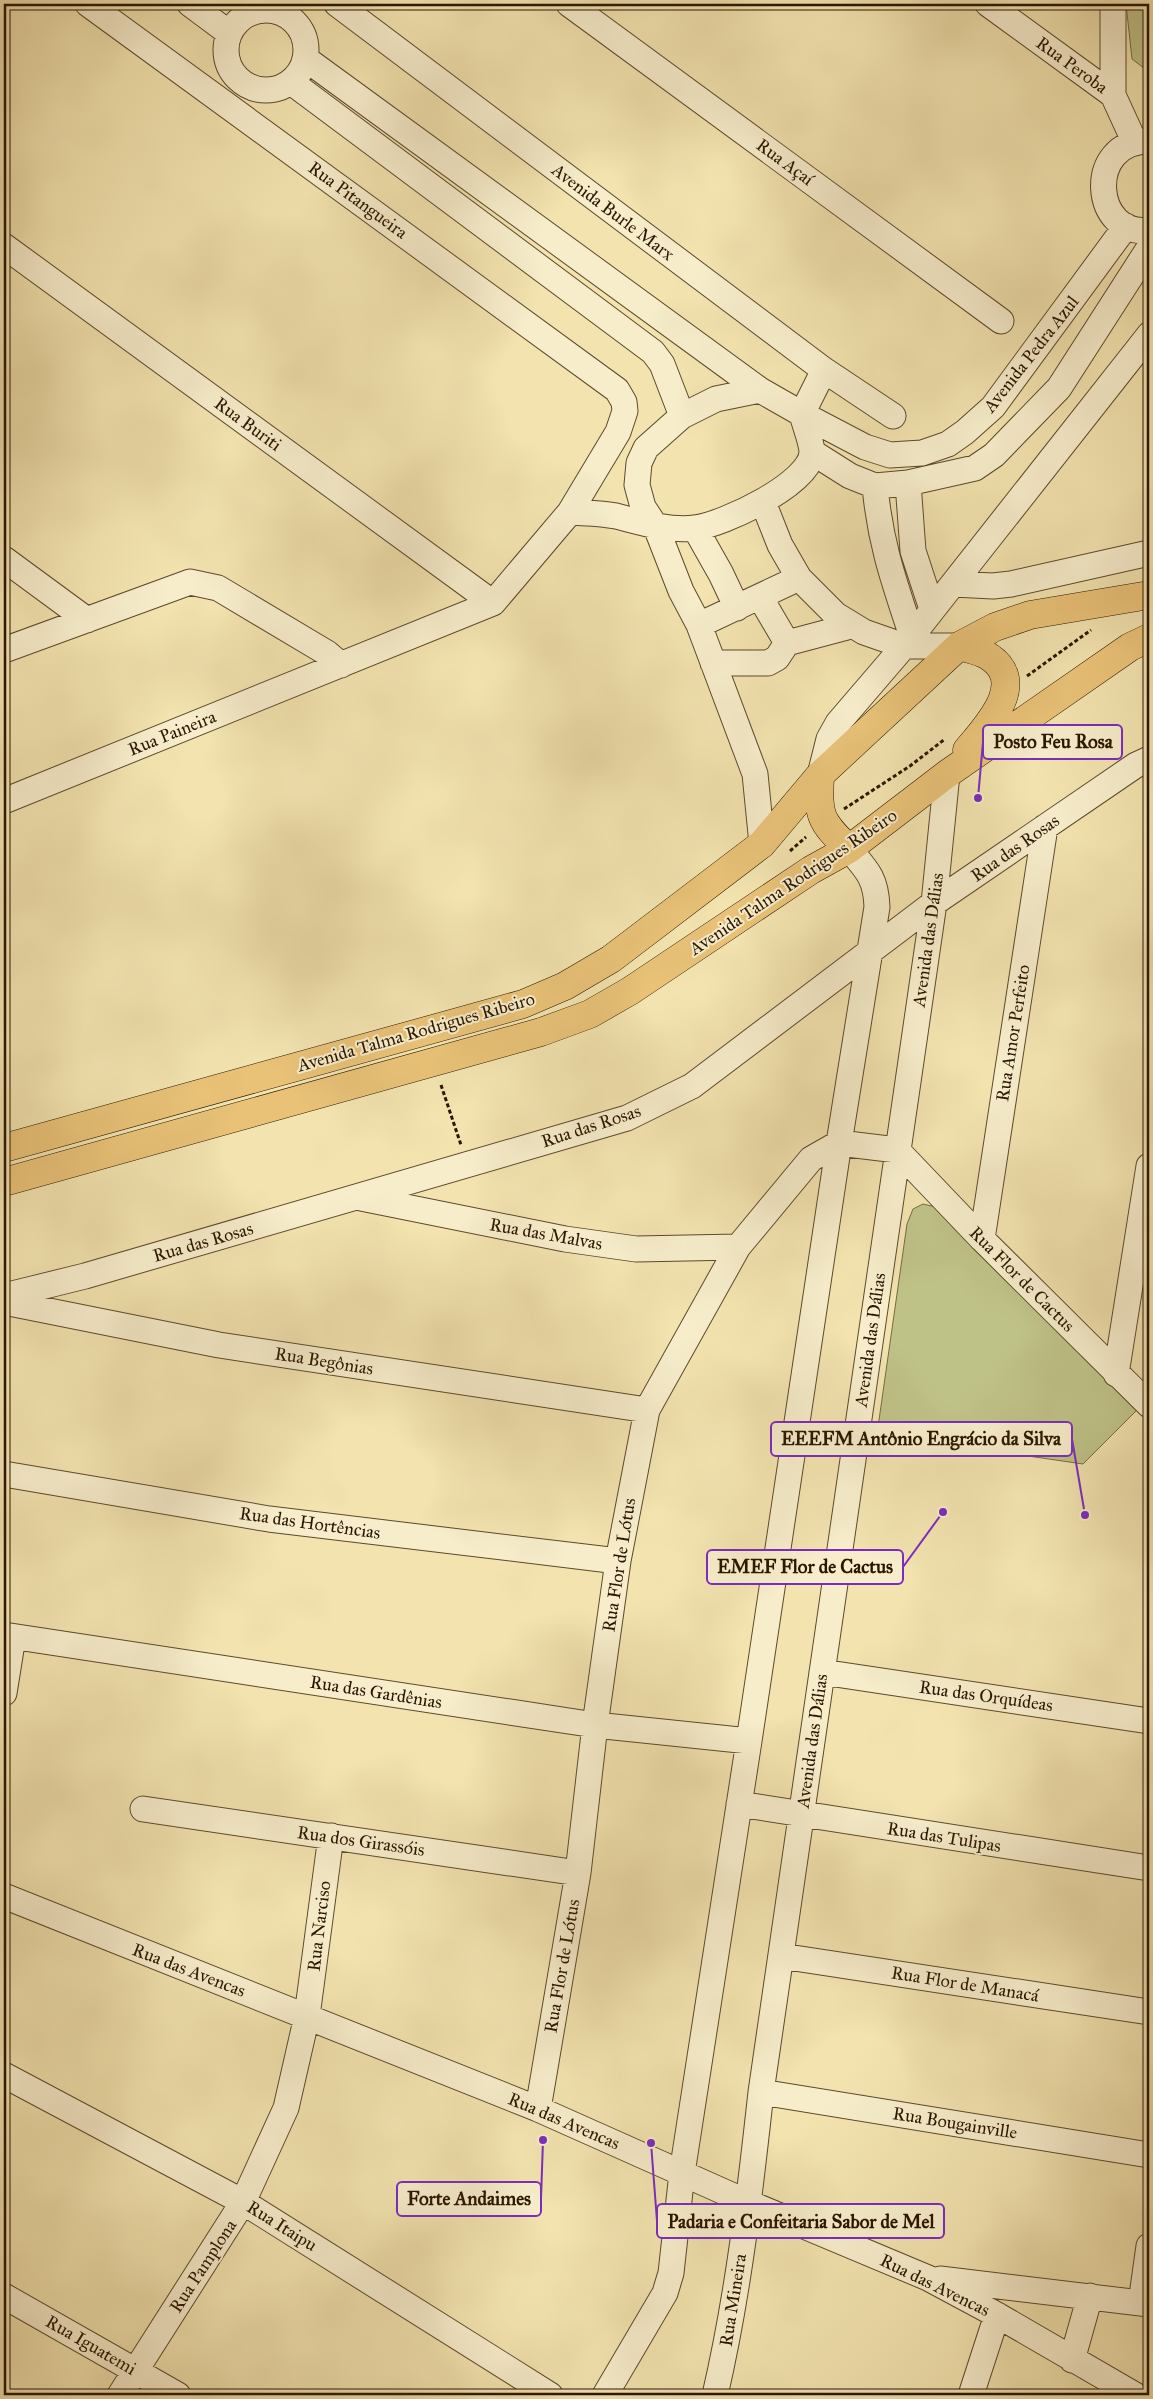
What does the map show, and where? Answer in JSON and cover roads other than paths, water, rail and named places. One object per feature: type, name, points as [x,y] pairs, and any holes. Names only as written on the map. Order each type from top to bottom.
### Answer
[{"type":"main road","name":"Avenida Talma Rodrigues Ribeiro","points":[[4,1148],[523,1004],[565,986],[611,959],[762,844],[820,775],[959,646],[995,627],[1030,615],[1149,595]]},
{"type":"main road","name":"Avenida Talma Rodrigues Ribeiro","points":[[4,1182],[433,1063],[541,1032],[590,1014],[630,991],[811,870],[848,848],[948,774],[1130,647],[1149,638]]},
{"type":"main road","points":[[948,774],[994,717],[1002,700],[1007,679],[1001,666],[987,655],[959,646]]},
{"type":"main road","points":[[820,775],[819,807],[824,823],[848,848]]},
{"type":"street","name":"Rua Pitangueira","points":[[88,4],[617,390],[624,402],[625,412],[618,432],[570,512]]},
{"type":"street","points":[[190,4],[233,18],[262,10],[295,10],[307,48],[306,59],[300,72],[291,82],[279,88],[265,90],[251,88],[239,80],[227,60],[226,43],[233,18]]},
{"type":"street","name":"Avenida Burle Marx","points":[[336,4],[824,370],[892,416]]},
{"type":"street","name":"Rua Açaí","points":[[568,4],[1001,321]]},
{"type":"street","name":"Rua Peroba","points":[[988,4],[1113,96],[1142,142]]},
{"type":"street","points":[[1113,4],[1113,96]]},
{"type":"street","points":[[306,59],[760,390],[802,414]]},
{"type":"street","points":[[224,102],[239,80]]},
{"type":"street","points":[[291,82],[653,352],[662,364],[682,416]]},
{"type":"street","points":[[1138,228],[1114,216],[1106,204],[1102,189],[1104,174],[1110,160],[1121,150],[1142,142]]},
{"type":"street","name":"Avenida Pedra Azul","points":[[802,414],[866,447],[890,455],[922,453],[948,444],[965,432],[993,407],[1138,228]]},
{"type":"street","name":"Rua Buriti","points":[[4,246],[492,603]]},
{"type":"street","name":"Avenida Pedra Azul","points":[[812,452],[850,476],[876,486],[908,483],[975,468],[994,455],[1059,388],[1149,248]]},
{"type":"street","points":[[820,775],[829,739],[838,723],[908,641],[1149,335]]},
{"type":"street","points":[[492,603],[570,512],[614,516],[656,527],[696,528],[724,521],[763,502],[806,468],[812,452],[802,414],[824,370]]},
{"type":"street","points":[[760,390],[716,399],[682,416],[646,448],[638,463],[637,485],[643,507],[656,527],[681,592],[699,625],[755,774],[762,844]]},
{"type":"street","points":[[908,483],[913,551],[932,609]]},
{"type":"street","points":[[614,516],[637,485]]},
{"type":"street","points":[[876,486],[878,523],[908,641]]},
{"type":"street","points":[[763,502],[780,546],[799,578],[836,616],[851,626],[908,641],[959,646]]},
{"type":"street","points":[[696,528],[736,608]]},
{"type":"street","points":[[953,584],[993,586],[1011,584],[1149,553]]},
{"type":"street","points":[[4,559],[87,620]]},
{"type":"street","points":[[699,625],[799,578]]},
{"type":"street","points":[[4,650],[190,582],[218,588],[327,652],[341,665]]},
{"type":"street","points":[[760,597],[787,643]]},
{"type":"street","name":"Rua Paineira","points":[[4,801],[492,603]]},
{"type":"street","points":[[713,663],[768,663],[777,658],[787,643],[851,626]]},
{"type":"street","name":"Rua das Rosas","points":[[4,1296],[94,1273],[627,1118],[692,1086],[934,903],[1136,764],[1149,758]]},
{"type":"street","name":"Avenida das Dálias","points":[[749,2203],[761,2092],[934,903],[948,774]]},
{"type":"street","name":"Rua Amor Perfeito","points":[[982,1239],[1045,827]]},
{"type":"street","points":[[605,2395],[668,2284],[682,2173],[839,1143],[878,907],[876,889],[871,874],[848,848]]},
{"type":"street","points":[[839,1143],[897,1150]]},
{"type":"street","name":"Rua Flor de Lótus","points":[[538,2109],[578,1873],[595,1725],[618,1561],[647,1410],[738,1247],[811,1159],[839,1143]]},
{"type":"street","name":"Rua Flor de Cactus","points":[[897,1150],[982,1239],[1149,1405]]},
{"type":"street","points":[[1116,1374],[1149,1166]]},
{"type":"street","name":"Rua das Malvas","points":[[356,1198],[565,1239],[636,1249],[738,1247]]},
{"type":"street","name":"Rua Begônias","points":[[4,1302],[219,1345],[647,1410]]},
{"type":"street","name":"Rua das Hortências","points":[[4,1474],[269,1519],[618,1561]]},
{"type":"street","points":[[4,1693],[8,1636]]},
{"type":"street","name":"Rua das Gardênias","points":[[8,1636],[595,1725],[749,1741]]},
{"type":"street","name":"Rua das Orquídeas","points":[[822,1672],[1149,1721]]},
{"type":"street","name":"Rua das Tulipas","points":[[739,1804],[1149,1868]]},
{"type":"street","name":"Rua dos Girassóis","points":[[143,1809],[578,1873]]},
{"type":"street","name":"Rua Narciso","points":[[307,2016],[331,1836]]},
{"type":"street","name":"Rua das Avencas","points":[[4,1896],[538,2109],[749,2203],[928,2278],[997,2315],[1135,2395]]},
{"type":"street","name":"Rua Flor de Manacá","points":[[781,1956],[1149,2012]]},
{"type":"street","name":"Rua Pamplona","points":[[120,2395],[243,2202],[286,2108],[307,2016]]},
{"type":"street","name":"Rua Itaipu","points":[[4,2075],[243,2202],[550,2395]]},
{"type":"street","name":"Rua Bougainville","points":[[761,2092],[1149,2155]]},
{"type":"street","name":"Rua Mineira","points":[[715,2395],[726,2347],[749,2203]]},
{"type":"street","points":[[928,2278],[1145,2303],[1149,2246]]},
{"type":"street","name":"Rua Iguatemi","points":[[4,2296],[178,2395]]},
{"type":"street","points":[[1072,2360],[1090,2296]]},
{"type":"street","points":[[971,2395],[997,2315]]},
{"type":"place","name":"Posto Feu Rosa","points":[[978,798]]},
{"type":"place","name":"EMEF Flor de Cactus","points":[[943,1512]]},
{"type":"place","name":"EEEFM Antônio Engrácio da Silva","points":[[1085,1515]]},
{"type":"place","name":"Forte Andaimes","points":[[543,2140]]},
{"type":"place","name":"Padaria e Confeitaria Sabor de Mel","points":[[651,2143]]}]
